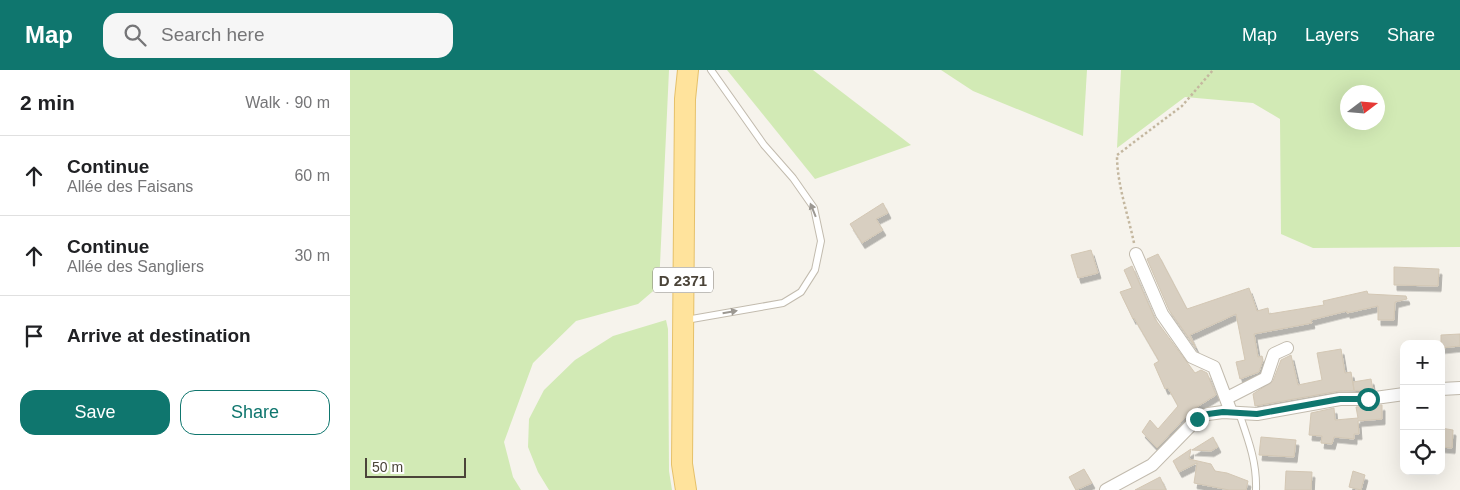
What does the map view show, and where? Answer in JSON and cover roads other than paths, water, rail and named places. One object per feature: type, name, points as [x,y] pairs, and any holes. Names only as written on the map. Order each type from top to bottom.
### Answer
[{"type":"main road","name":"D 2371","points":[[686,490],[682,464],[682,320],[685,99],[688,70]]},
{"type":"street","points":[[1136,254],[1162,314],[1192,357],[1214,367],[1235,412]]},
{"type":"street","points":[[1228,398],[1266,378],[1274,354],[1288,348]]},
{"type":"street","points":[[1445,389],[1460,388]]},
{"type":"street","points":[[1106,490],[1152,466],[1197,419],[1208,414],[1235,412],[1257,414],[1340,399],[1368,399],[1400,395]]},
{"type":"lane","points":[[682,320],[783,303],[801,292],[814,270],[821,241],[814,208],[793,178],[764,145],[711,70]]},
{"type":"lane","points":[[1235,412],[1252,450],[1257,472],[1256,490]]}]
